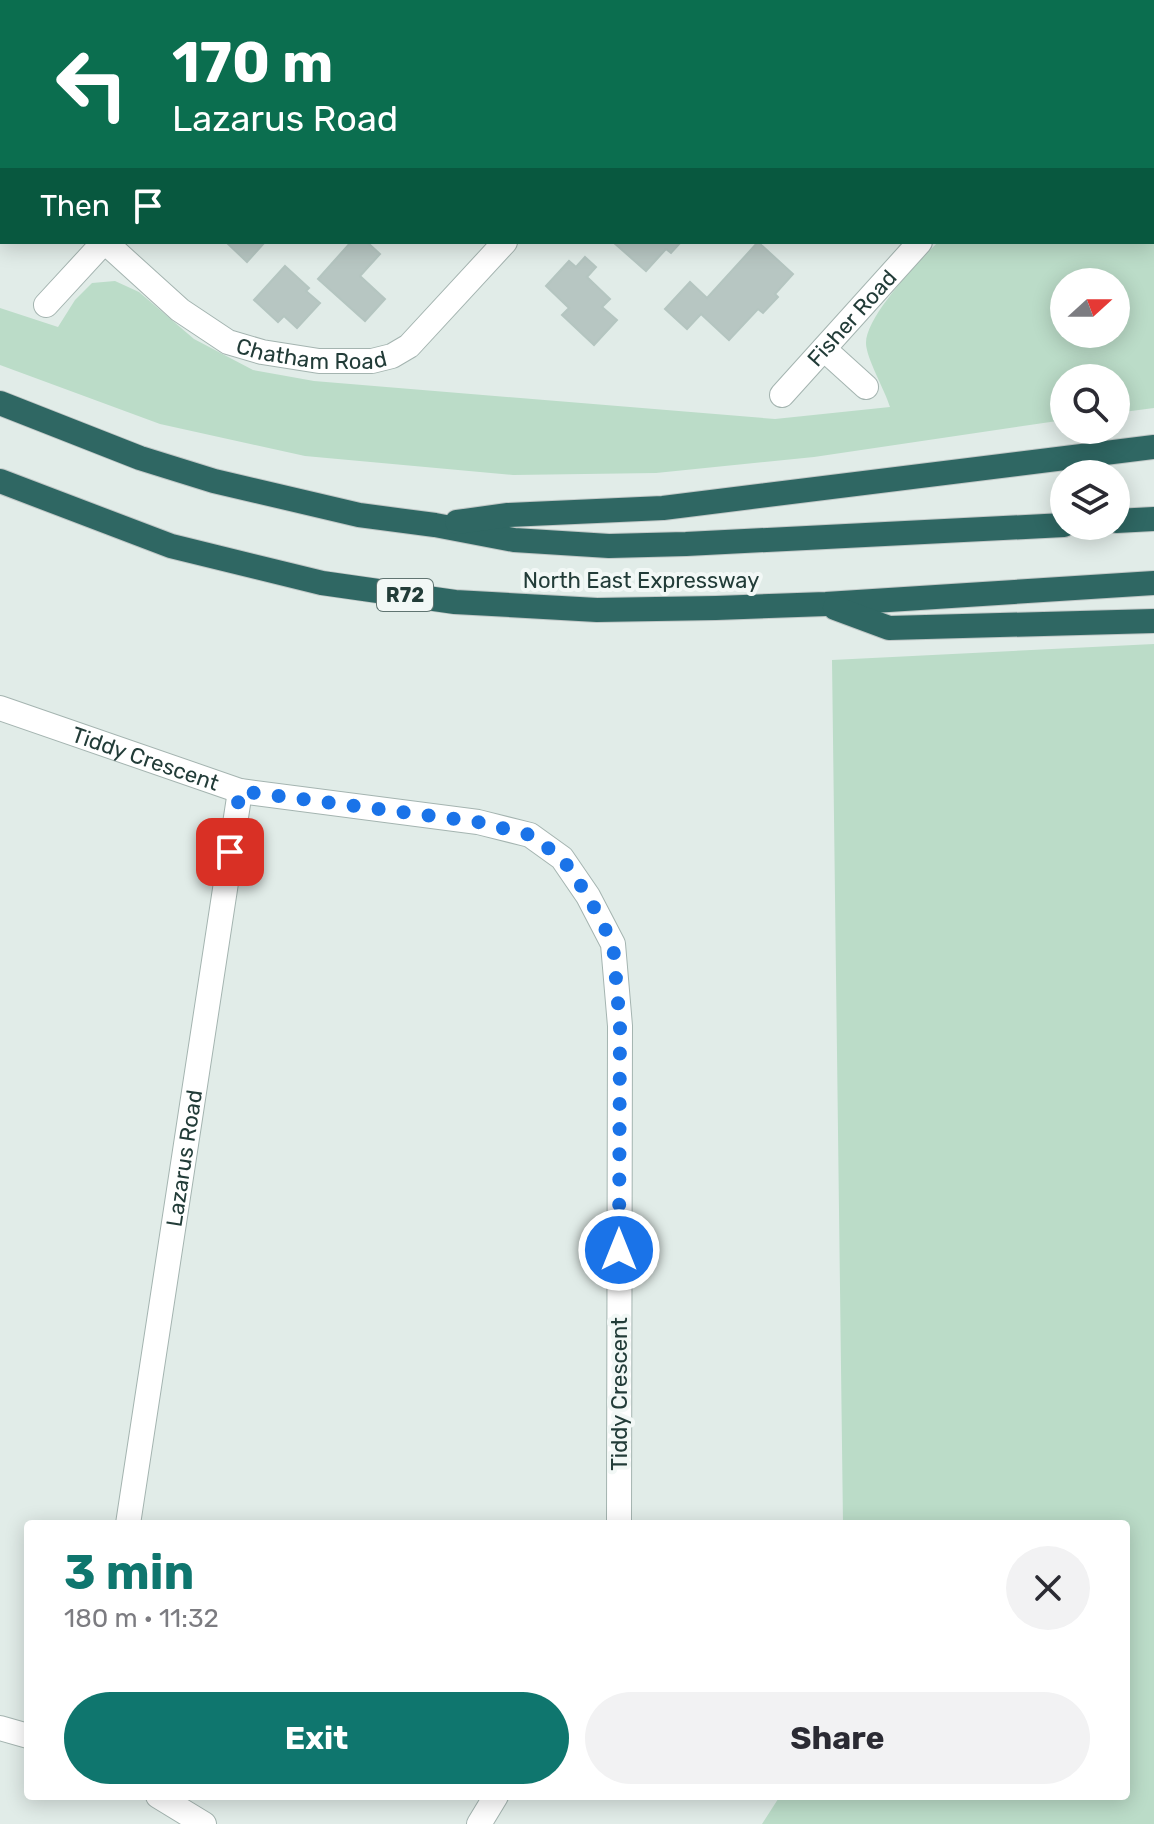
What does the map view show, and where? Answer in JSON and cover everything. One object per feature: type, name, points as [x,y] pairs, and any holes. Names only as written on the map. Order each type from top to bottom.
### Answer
[{"type":"highway","name":"North East Expressway","points":[[0,403],[140,458],[214,481],[359,515],[514,540],[609,546],[776,541],[1050,526]]},
{"type":"highway","points":[[435,525],[508,515],[663,508],[1154,447]]},
{"type":"highway","name":"North East Expressway","points":[[0,481],[171,546],[322,583],[455,602],[597,610],[826,604],[1154,583]]},
{"type":"highway","points":[[1130,520],[1154,519]]},
{"type":"highway","points":[[826,604],[889,628],[1154,621]]},
{"type":"street","points":[[46,305],[103,244]]},
{"type":"street","name":"Chatham Road","points":[[107,244],[180,310],[228,342],[262,352],[319,361],[372,361],[392,356],[409,346],[503,244]]},
{"type":"street","name":"Fisher Road","points":[[782,395],[918,244]]},
{"type":"street","points":[[824,349],[866,387]]},
{"type":"street","name":"Tiddy Crescent","points":[[0,708],[240,791],[478,822],[530,835],[562,858],[588,896],[613,944],[620,1026],[619,1520]]},
{"type":"street","name":"Lazarus Road","points":[[129,1520],[240,791]]},
{"type":"street","points":[[0,1728],[24,1735]]},
{"type":"street","points":[[165,1800],[204,1824]]},
{"type":"street","points":[[479,1824],[494,1800]]},
{"type":"green space","points":[[936,244],[1154,244],[1154,408],[1130,411],[1130,364],[1050,364],[1050,422],[814,457],[656,473],[513,475],[305,456],[160,424],[0,365],[0,308],[58,327],[75,300],[92,283],[115,281],[139,292],[194,339],[253,370],[314,381],[775,419],[890,407],[866,343],[875,318],[895,290]]},
{"type":"green space","points":[[1154,644],[1154,1824],[762,1824],[777,1800],[1130,1800],[1130,1520],[843,1520],[832,660]]},
{"type":"building","points":[[228,244],[263,244],[247,262]]},
{"type":"building","points":[[349,244],[369,244],[380,254],[360,276],[385,299],[365,321],[318,279]]},
{"type":"building","points":[[615,244],[679,244],[671,253],[666,249],[646,271]]},
{"type":"building","points":[[756,244],[760,244],[793,274],[763,313],[758,309],[729,340],[701,314],[687,329],[665,309],[690,282],[707,298]]},
{"type":"building","points":[[585,257],[596,267],[587,277],[610,299],[602,307],[617,320],[594,345],[562,315],[569,308],[546,286],[569,261],[576,267]]},
{"type":"building","points":[[285,266],[320,303],[297,328],[284,316],[278,322],[254,300]]},
{"type":"route","points":[[230,852],[240,791],[478,822],[530,835],[562,858],[588,896],[613,944],[620,1026],[619,1250]]}]
